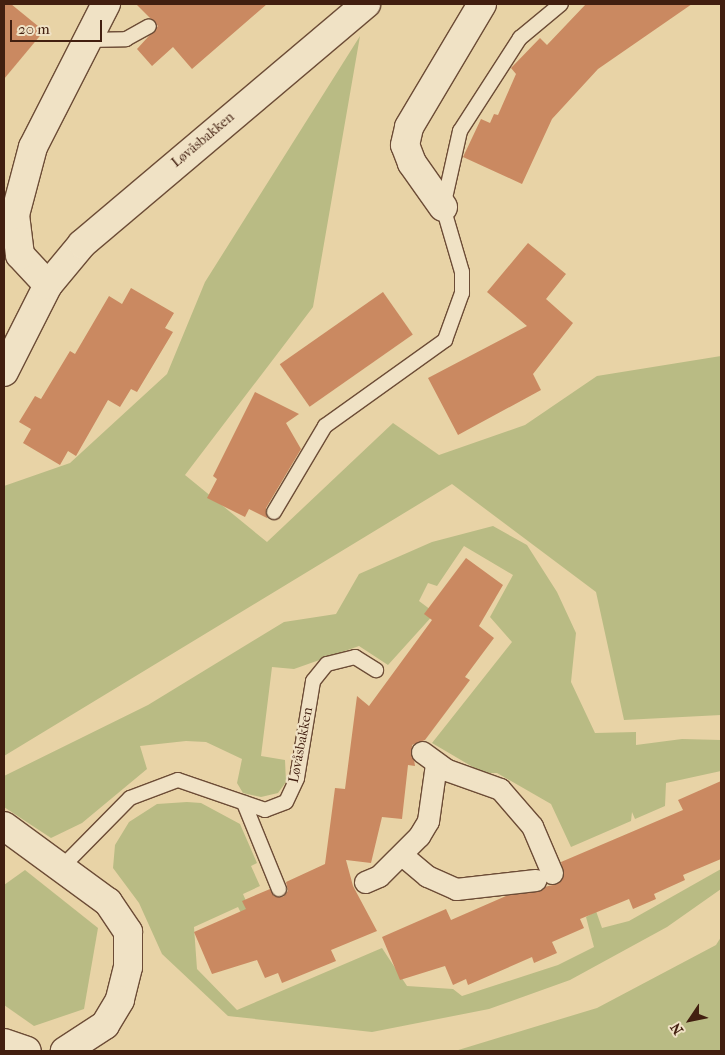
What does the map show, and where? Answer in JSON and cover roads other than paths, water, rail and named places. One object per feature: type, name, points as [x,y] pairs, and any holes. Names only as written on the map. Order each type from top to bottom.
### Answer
[{"type":"street","points":[[48,285],[20,255],[16,215],[33,147],[106,4]]},
{"type":"street","name":"Løvåsbakken","points":[[4,372],[48,285],[106,221],[366,4]]},
{"type":"street","points":[[443,207],[412,163],[405,145],[409,127],[482,4]]},
{"type":"street","points":[[365,882],[402,855],[428,821],[429,758],[500,789],[532,826],[544,876],[456,889],[427,876],[402,855]]},
{"type":"street","points":[[4,826],[108,902],[122,919],[129,949],[120,1000],[105,1025],[65,1051]]},
{"type":"street","points":[[4,1043],[27,1051]]},
{"type":"lane","points":[[274,512],[325,426],[445,340],[462,293],[462,272],[443,207],[460,131],[470,111],[520,38],[561,4]]},
{"type":"lane","points":[[87,40],[126,39],[149,26]]},
{"type":"lane","name":"Løvåsbakken","points":[[62,867],[130,798],[178,780],[266,810],[286,802],[298,778],[313,681],[327,664],[355,657],[376,670]]},
{"type":"lane","points":[[244,803],[279,889]]}]
